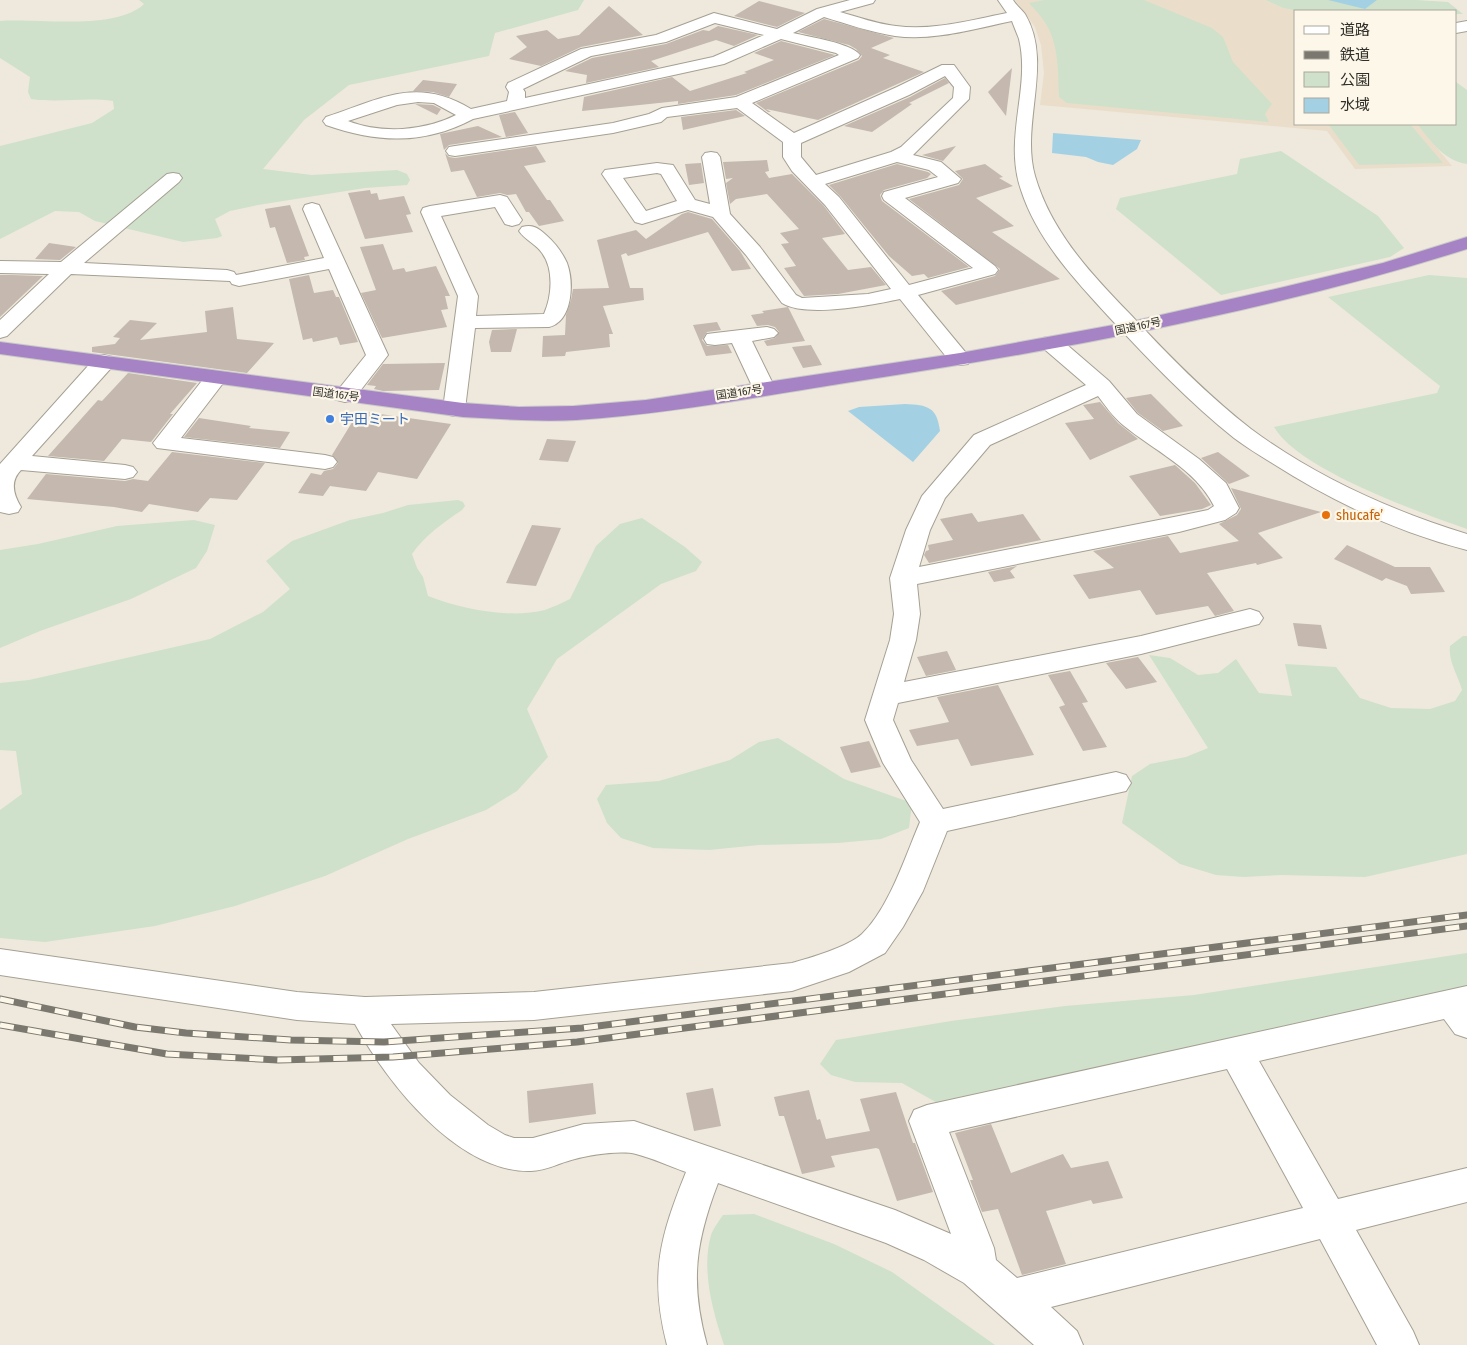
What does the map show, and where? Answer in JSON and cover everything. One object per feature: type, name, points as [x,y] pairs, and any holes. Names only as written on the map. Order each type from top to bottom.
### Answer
[{"type":"highway","name":"国道167号","points":[[0,348],[454,409],[518,414],[574,414],[646,406],[960,359],[1130,328],[1390,267],[1467,243]]},
{"type":"street","points":[[468,115],[442,100],[419,97],[406,98],[332,121],[360,131],[381,133],[416,132],[434,129],[468,115],[515,104],[614,73],[718,61],[778,35],[822,12],[868,0]]},
{"type":"street","points":[[1005,0],[1018,15],[1026,35],[1031,57],[1022,133],[1022,157],[1029,187],[1042,216],[1065,254],[1130,328],[1192,390],[1242,433],[1289,463],[1354,499],[1404,522],[1467,542]]},
{"type":"street","points":[[822,12],[908,32],[951,28],[1018,15]]},
{"type":"street","points":[[455,151],[613,128],[655,118],[662,113],[740,102],[852,54],[714,18],[660,38],[587,52],[514,87],[517,92],[515,104]]},
{"type":"street","points":[[587,52],[662,113]]},
{"type":"street","points":[[792,140],[903,91],[948,68],[962,87],[961,99],[907,151],[897,156],[812,182]]},
{"type":"street","points":[[740,102],[792,140]]},
{"type":"street","points":[[792,140],[790,148],[792,157],[812,182],[832,201],[960,359]]},
{"type":"street","points":[[710,156],[721,213],[754,251],[790,299],[800,304],[855,302],[948,282],[988,270],[891,196],[952,179],[935,166],[897,156]]},
{"type":"street","points":[[688,204],[669,161],[657,168],[611,174],[642,218],[688,204],[721,213]]},
{"type":"street","points":[[0,332],[66,268],[173,178]]},
{"type":"street","points":[[454,409],[468,296],[430,212],[500,201],[512,220]]},
{"type":"street","points":[[312,209],[377,355],[345,395]]},
{"type":"street","points":[[465,322],[550,321],[557,314],[561,285],[554,256],[529,231]]},
{"type":"street","points":[[0,267],[66,268],[233,278],[334,262]]},
{"type":"street","points":[[715,339],[767,333]]},
{"type":"street","points":[[739,336],[764,388]]},
{"type":"street","points":[[903,578],[1179,524],[1216,514],[1227,508],[1217,488],[1192,464],[1130,419],[1101,386],[1051,343]]},
{"type":"street","points":[[9,507],[0,491],[0,482],[4,474],[104,362]]},
{"type":"street","points":[[216,378],[165,443],[325,462]]},
{"type":"street","points":[[935,822],[898,762],[884,736],[879,720],[903,640],[907,614],[903,578],[918,530],[934,496],[982,440],[1101,386]]},
{"type":"street","points":[[15,462],[125,472]]},
{"type":"street","points":[[888,695],[1141,645],[1250,618]]},
{"type":"street","points":[[935,822],[1116,784]]},
{"type":"street","points":[[0,962],[297,1006],[364,1011],[544,1005],[792,977],[837,963],[873,944],[892,918],[907,891],[935,822]]},
{"type":"street","points":[[978,1270],[975,1248],[928,1121],[1235,1051],[1462,1009]]},
{"type":"street","points":[[364,1011],[393,1057],[418,1088],[453,1120],[486,1144],[502,1152],[532,1155],[576,1142],[601,1138],[634,1137],[895,1228],[938,1247],[978,1270],[1063,1345]]},
{"type":"street","points":[[1235,1051],[1399,1345]]},
{"type":"street","points":[[688,1345],[676,1299],[676,1265],[684,1222],[707,1164]]},
{"type":"street","points":[[1012,1298],[1467,1185]]},
{"type":"shaded area","points":[[1015,0],[1265,0],[1294,10],[1294,125],[1418,125],[1452,166],[1355,169],[1327,131],[1040,105],[1044,73],[1041,45],[1035,27]]},
{"type":"green space","points":[[139,0],[584,0],[578,10],[495,33],[489,56],[349,85],[304,120],[263,169],[312,175],[397,170],[407,174],[410,180],[407,185],[365,188],[230,211],[215,219],[222,236],[217,238],[183,242],[95,221],[79,212],[55,211],[0,239],[0,146],[92,123],[114,109],[113,101],[31,99],[28,92],[30,77],[0,58],[0,21],[75,22],[115,18],[131,12],[144,4]]},
{"type":"green space","points":[[1044,0],[1144,0],[1212,28],[1223,37],[1233,62],[1272,104],[1265,114],[1269,122],[1067,103],[1059,97],[1056,50],[1050,32],[1029,3]]},
{"type":"green space","points":[[1265,0],[1416,0],[1448,2],[1463,14],[1457,14],[1457,10],[1294,10]]},
{"type":"green space","points":[[1457,83],[1467,90],[1467,164],[1451,159],[1432,143],[1418,125],[1457,125]]},
{"type":"green space","points":[[1329,125],[1411,125],[1443,163],[1359,165]]},
{"type":"green space","points":[[1281,151],[1378,216],[1404,248],[1390,257],[1221,295],[1116,209],[1120,198],[1237,174],[1240,159]]},
{"type":"green space","points":[[1429,275],[1467,278],[1467,529],[1391,501],[1333,474],[1308,459],[1288,443],[1274,427],[1437,393],[1440,386],[1328,297]]},
{"type":"green space","points":[[458,500],[463,502],[465,506],[462,510],[429,535],[412,554],[417,568],[423,577],[428,596],[470,609],[501,613],[531,613],[545,610],[570,599],[596,546],[620,524],[642,518],[685,547],[702,562],[696,571],[661,584],[557,659],[527,709],[548,757],[517,791],[486,810],[408,839],[325,876],[235,906],[155,926],[45,942],[0,938],[0,810],[22,794],[16,751],[0,750],[0,683],[29,680],[210,639],[263,612],[290,589],[266,561],[292,541],[350,520],[408,505]]},
{"type":"green space","points":[[194,520],[215,525],[207,551],[196,568],[131,599],[40,631],[0,648],[0,550],[38,544],[117,526]]},
{"type":"green space","points":[[1463,636],[1467,636],[1467,854],[1365,877],[1281,875],[1244,877],[1216,875],[1180,864],[1122,823],[1132,776],[1150,764],[1186,757],[1208,748],[1149,655],[1170,658],[1198,675],[1218,673],[1236,659],[1259,693],[1292,696],[1285,664],[1336,667],[1360,698],[1391,708],[1430,709],[1455,701],[1462,690],[1452,663],[1450,646]]},
{"type":"green space","points":[[778,738],[844,779],[912,803],[909,828],[881,839],[838,843],[759,845],[709,850],[653,848],[621,838],[607,823],[597,799],[606,785],[659,781],[730,760],[759,742]]},
{"type":"green space","points":[[1467,953],[1467,987],[941,1105],[902,1083],[855,1082],[831,1075],[820,1064],[836,1040],[951,1021],[1065,1006],[1194,995]]},
{"type":"green space","points":[[754,1214],[834,1244],[892,1272],[995,1345],[724,1345],[712,1305],[707,1262],[708,1248],[711,1235],[723,1215]]},
{"type":"water","points":[[1328,0],[1377,0],[1365,9]]},
{"type":"water","points":[[1053,133],[1141,140],[1137,149],[1113,165],[1086,157],[1052,153]]},
{"type":"water","points":[[920,405],[930,409],[934,412],[939,423],[940,431],[913,462],[848,411],[859,407]]},
{"type":"building","points":[[759,1],[805,13],[777,27],[734,16]]},
{"type":"building","points":[[609,6],[643,35],[581,47],[541,66],[509,59],[527,47],[516,36],[547,30],[558,39],[579,35]]},
{"type":"building","points":[[824,19],[894,38],[871,48],[890,55],[883,58],[924,72],[818,120],[766,109],[771,112],[768,112],[756,103],[859,60],[862,56],[849,45],[798,32]]},
{"type":"building","points":[[718,26],[758,35],[734,46],[716,40],[651,61],[659,67],[586,83],[587,75],[565,71],[592,58],[666,44],[703,30],[709,31]]},
{"type":"building","points":[[781,41],[835,55],[736,95],[678,104],[678,101],[582,111],[584,97],[672,77],[690,91],[747,73],[744,72],[774,60],[754,53]]},
{"type":"building","points":[[1012,68],[1006,116],[988,92]]},
{"type":"building","points":[[945,78],[949,83],[909,103],[912,104],[872,132],[844,126],[910,97]]},
{"type":"building","points":[[423,80],[457,84],[449,97],[433,92],[413,91]]},
{"type":"building","points":[[415,104],[433,105],[441,109],[437,115]]},
{"type":"building","points":[[736,110],[745,116],[683,130],[681,117]]},
{"type":"building","points":[[515,112],[528,133],[506,137],[499,115]]},
{"type":"building","points":[[478,126],[502,137],[449,145],[444,150],[440,134]]},
{"type":"building","points":[[536,146],[546,162],[524,166],[564,221],[539,226],[529,212],[526,212],[516,194],[507,195],[500,193],[477,197],[464,170],[451,172],[445,153],[449,157],[455,158]]},
{"type":"building","points":[[956,146],[943,161],[922,155]]},
{"type":"building","points":[[767,160],[769,171],[765,172],[769,178],[792,174],[824,206],[845,234],[822,238],[848,270],[871,267],[886,285],[838,294],[804,296],[784,268],[796,266],[781,244],[789,243],[780,233],[799,229],[767,194],[736,199],[730,204],[726,183],[733,178],[726,179],[723,162]]},
{"type":"building","points":[[701,163],[704,183],[689,185],[685,164]]},
{"type":"building","points":[[897,164],[928,172],[931,174],[927,178],[931,177],[884,190],[880,195],[882,201],[969,267],[928,278],[924,274],[912,276],[889,256],[829,185]]},
{"type":"building","points":[[985,164],[1003,177],[999,178],[1013,186],[976,198],[1014,226],[992,232],[1060,279],[956,305],[941,291],[995,276],[1000,269],[909,199],[959,185],[963,179],[955,171]]},
{"type":"building","points":[[370,190],[371,194],[377,193],[379,200],[404,196],[411,214],[406,215],[413,232],[365,239],[348,193]]},
{"type":"building","points":[[290,205],[309,256],[304,257],[305,260],[287,263],[275,227],[270,228],[265,209]]},
{"type":"building","points":[[688,212],[712,219],[740,251],[751,269],[732,271],[708,232],[628,256],[626,253],[621,255],[630,288],[643,288],[644,300],[603,306],[613,334],[609,334],[610,347],[566,352],[565,356],[542,357],[543,336],[565,335],[566,315],[573,289],[609,288],[597,240],[636,230],[646,239],[682,214]]},
{"type":"building","points":[[49,243],[76,247],[60,260],[35,259]]},
{"type":"building","points":[[383,244],[393,270],[404,268],[406,272],[436,266],[450,296],[445,296],[448,309],[441,310],[447,327],[382,338],[361,293],[376,290],[360,247]]},
{"type":"building","points":[[0,275],[12,275],[43,276],[0,317]]},
{"type":"building","points":[[309,275],[314,293],[333,290],[336,297],[339,297],[358,342],[340,345],[337,337],[313,342],[312,338],[303,340],[289,279]]},
{"type":"building","points":[[233,307],[237,339],[274,343],[247,373],[92,352],[92,347],[115,344],[120,338],[113,337],[130,320],[157,323],[140,340],[207,332],[205,311]]},
{"type":"building","points":[[788,307],[805,341],[767,346],[764,341],[775,338],[779,332],[775,327],[768,325],[757,326],[751,315],[764,313],[762,311]]},
{"type":"building","points":[[717,322],[721,330],[707,332],[702,340],[707,346],[728,345],[732,353],[706,356],[693,325]]},
{"type":"building","points":[[517,329],[511,352],[491,352],[489,342],[492,330]]},
{"type":"building","points":[[811,345],[822,365],[803,368],[792,347]]},
{"type":"building","points":[[445,363],[439,390],[383,391],[374,389],[376,386],[367,385],[383,364]]},
{"type":"building","points":[[128,373],[197,383],[170,414],[173,414],[151,442],[122,439],[104,461],[48,456],[98,400],[102,401]]},
{"type":"building","points":[[1151,394],[1183,426],[1163,431],[1138,413],[1126,398]]},
{"type":"building","points":[[1100,402],[1118,423],[1138,439],[1090,460],[1065,423],[1094,419],[1083,405]]},
{"type":"building","points":[[359,411],[451,424],[417,479],[378,472],[366,491],[330,486],[323,496],[298,493],[311,473],[321,475],[324,471],[333,469],[338,463],[332,455]]},
{"type":"building","points":[[199,418],[251,426],[249,428],[290,432],[280,448],[184,437]]},
{"type":"building","points":[[547,439],[576,441],[568,462],[539,460]]},
{"type":"building","points":[[172,452],[265,463],[237,500],[210,498],[198,512],[149,504],[142,512],[114,507],[27,499],[46,474],[125,481],[133,479],[148,481]]},
{"type":"building","points":[[1218,452],[1250,476],[1229,484],[1201,458]]},
{"type":"building","points":[[1175,465],[1195,483],[1211,505],[1202,509],[1160,516],[1129,476]]},
{"type":"building","points":[[1231,488],[1321,512],[1258,533],[1283,558],[1257,565],[1256,563],[1207,573],[1234,611],[1215,616],[1208,606],[1156,615],[1140,590],[1089,599],[1073,575],[1114,568],[1093,551],[1168,536],[1180,553],[1239,541],[1219,524],[1237,515],[1241,509]]},
{"type":"building","points":[[972,513],[978,522],[1023,514],[1041,540],[929,563],[924,555],[929,550],[928,545],[953,540],[940,519]]},
{"type":"building","points":[[532,525],[561,528],[536,586],[506,583]]},
{"type":"building","points":[[1347,545],[1395,567],[1430,567],[1445,592],[1411,594],[1407,586],[1386,578],[1382,581],[1334,559]]},
{"type":"building","points":[[1017,566],[1010,571],[1015,578],[994,582],[988,572]]},
{"type":"building","points":[[1293,623],[1321,625],[1327,649],[1298,646]]},
{"type":"building","points":[[947,651],[956,670],[926,676],[917,657]]},
{"type":"building","points":[[1138,657],[1157,682],[1126,689],[1106,663]]},
{"type":"building","points":[[1070,671],[1088,702],[1082,703],[1107,747],[1083,751],[1059,707],[1065,705],[1048,675]]},
{"type":"building","points":[[998,685],[1034,755],[971,766],[958,739],[917,746],[909,730],[949,722],[937,697]]},
{"type":"building","points":[[869,741],[881,767],[851,773],[840,747]]},
{"type":"building","points":[[593,1083],[596,1114],[529,1123],[527,1091]]},
{"type":"building","points":[[713,1088],[721,1126],[694,1131],[686,1093]]},
{"type":"building","points":[[809,1090],[817,1120],[820,1119],[826,1139],[870,1131],[860,1099],[896,1092],[913,1143],[915,1143],[933,1192],[897,1201],[879,1149],[876,1148],[831,1156],[835,1167],[802,1174],[784,1116],[779,1116],[774,1097]]},
{"type":"building","points":[[991,1124],[1011,1173],[1063,1154],[1071,1168],[1108,1161],[1123,1198],[1093,1204],[1091,1200],[1046,1211],[1066,1264],[1022,1275],[998,1209],[982,1212],[970,1180],[973,1180],[955,1133]]},
{"type":"railway","points":[[0,999],[135,1027],[186,1033],[291,1040],[384,1042],[582,1028],[1467,915]]},
{"type":"railway","points":[[0,1025],[167,1054],[278,1060],[393,1057],[577,1042],[1467,926]]},
{"type":"place","name":"宇田ミート","points":[[330,419]]},
{"type":"place","name":"shucafe’","points":[[1326,515]]}]
